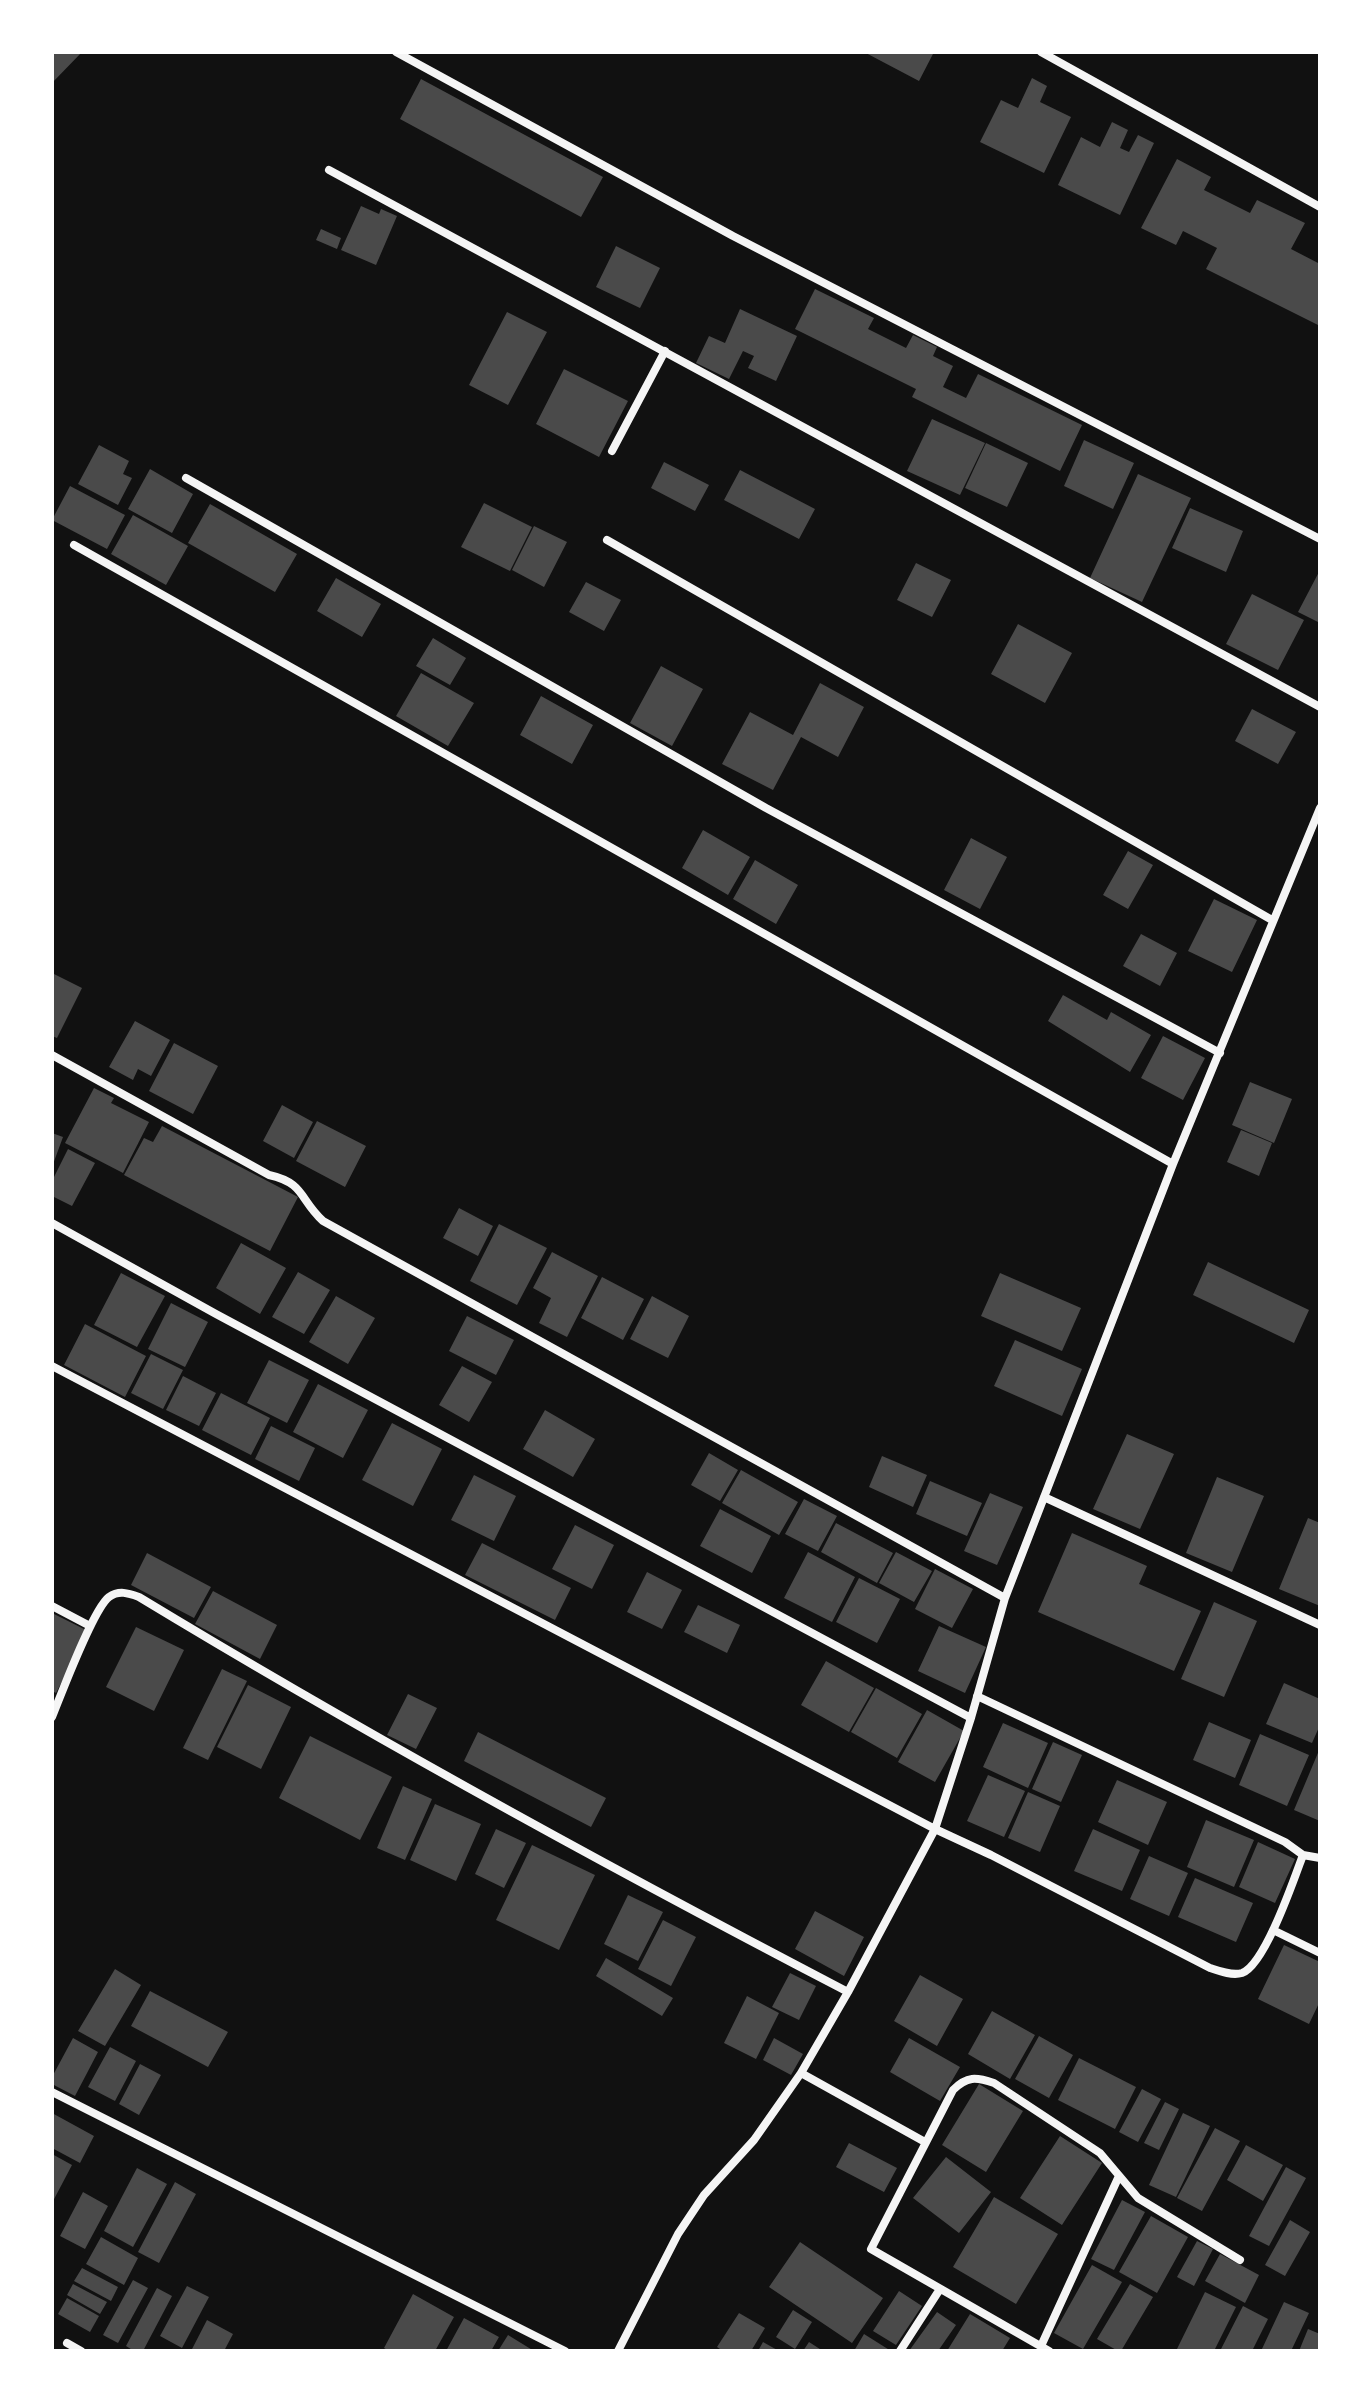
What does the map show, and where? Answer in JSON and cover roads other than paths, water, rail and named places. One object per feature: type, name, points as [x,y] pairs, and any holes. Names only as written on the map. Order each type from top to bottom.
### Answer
[{"type":"street","points":[[396,52],[733,236],[1320,539]]},
{"type":"street","points":[[1041,52],[1320,207]]},
{"type":"street","points":[[329,170],[1320,707]]},
{"type":"street","points":[[612,451],[665,351]]},
{"type":"street","points":[[186,478],[766,808],[1220,1053]]},
{"type":"street","points":[[607,540],[1272,920]]},
{"type":"street","points":[[74,545],[1173,1164]]},
{"type":"street","points":[[618,2351],[678,2234],[704,2195],[754,2140],[801,2073],[935,1829],[1005,1598],[1173,1164],[1320,808]]},
{"type":"street","points":[[52,1055],[269,1175],[286,1179],[301,1190],[308,1208],[323,1221],[1005,1598]]},
{"type":"street","points":[[52,1223],[971,1718]]},
{"type":"street","points":[[52,1366],[935,1829],[1210,1968],[1242,1973],[1254,1963],[1273,1930],[1303,1855]]},
{"type":"street","points":[[1044,1497],[1320,1625]]},
{"type":"street","points":[[52,1717],[90,1626],[108,1598],[124,1592],[139,1597],[447,1777],[658,1894],[848,1992]]},
{"type":"street","points":[[52,1606],[90,1626]]},
{"type":"street","points":[[977,1696],[1285,1842],[1303,1855],[1320,1858]]},
{"type":"street","points":[[1273,1930],[1320,1953]]},
{"type":"street","points":[[801,2073],[925,2142]]},
{"type":"street","points":[[1119,2176],[1045,2349],[871,2249],[953,2090],[964,2079],[977,2078],[994,2083],[1100,2153],[1138,2198],[1240,2260]]},
{"type":"street","points":[[52,2092],[565,2351]]},
{"type":"street","points":[[900,2351],[940,2289]]},
{"type":"street","points":[[67,2343],[81,2351]]}]
